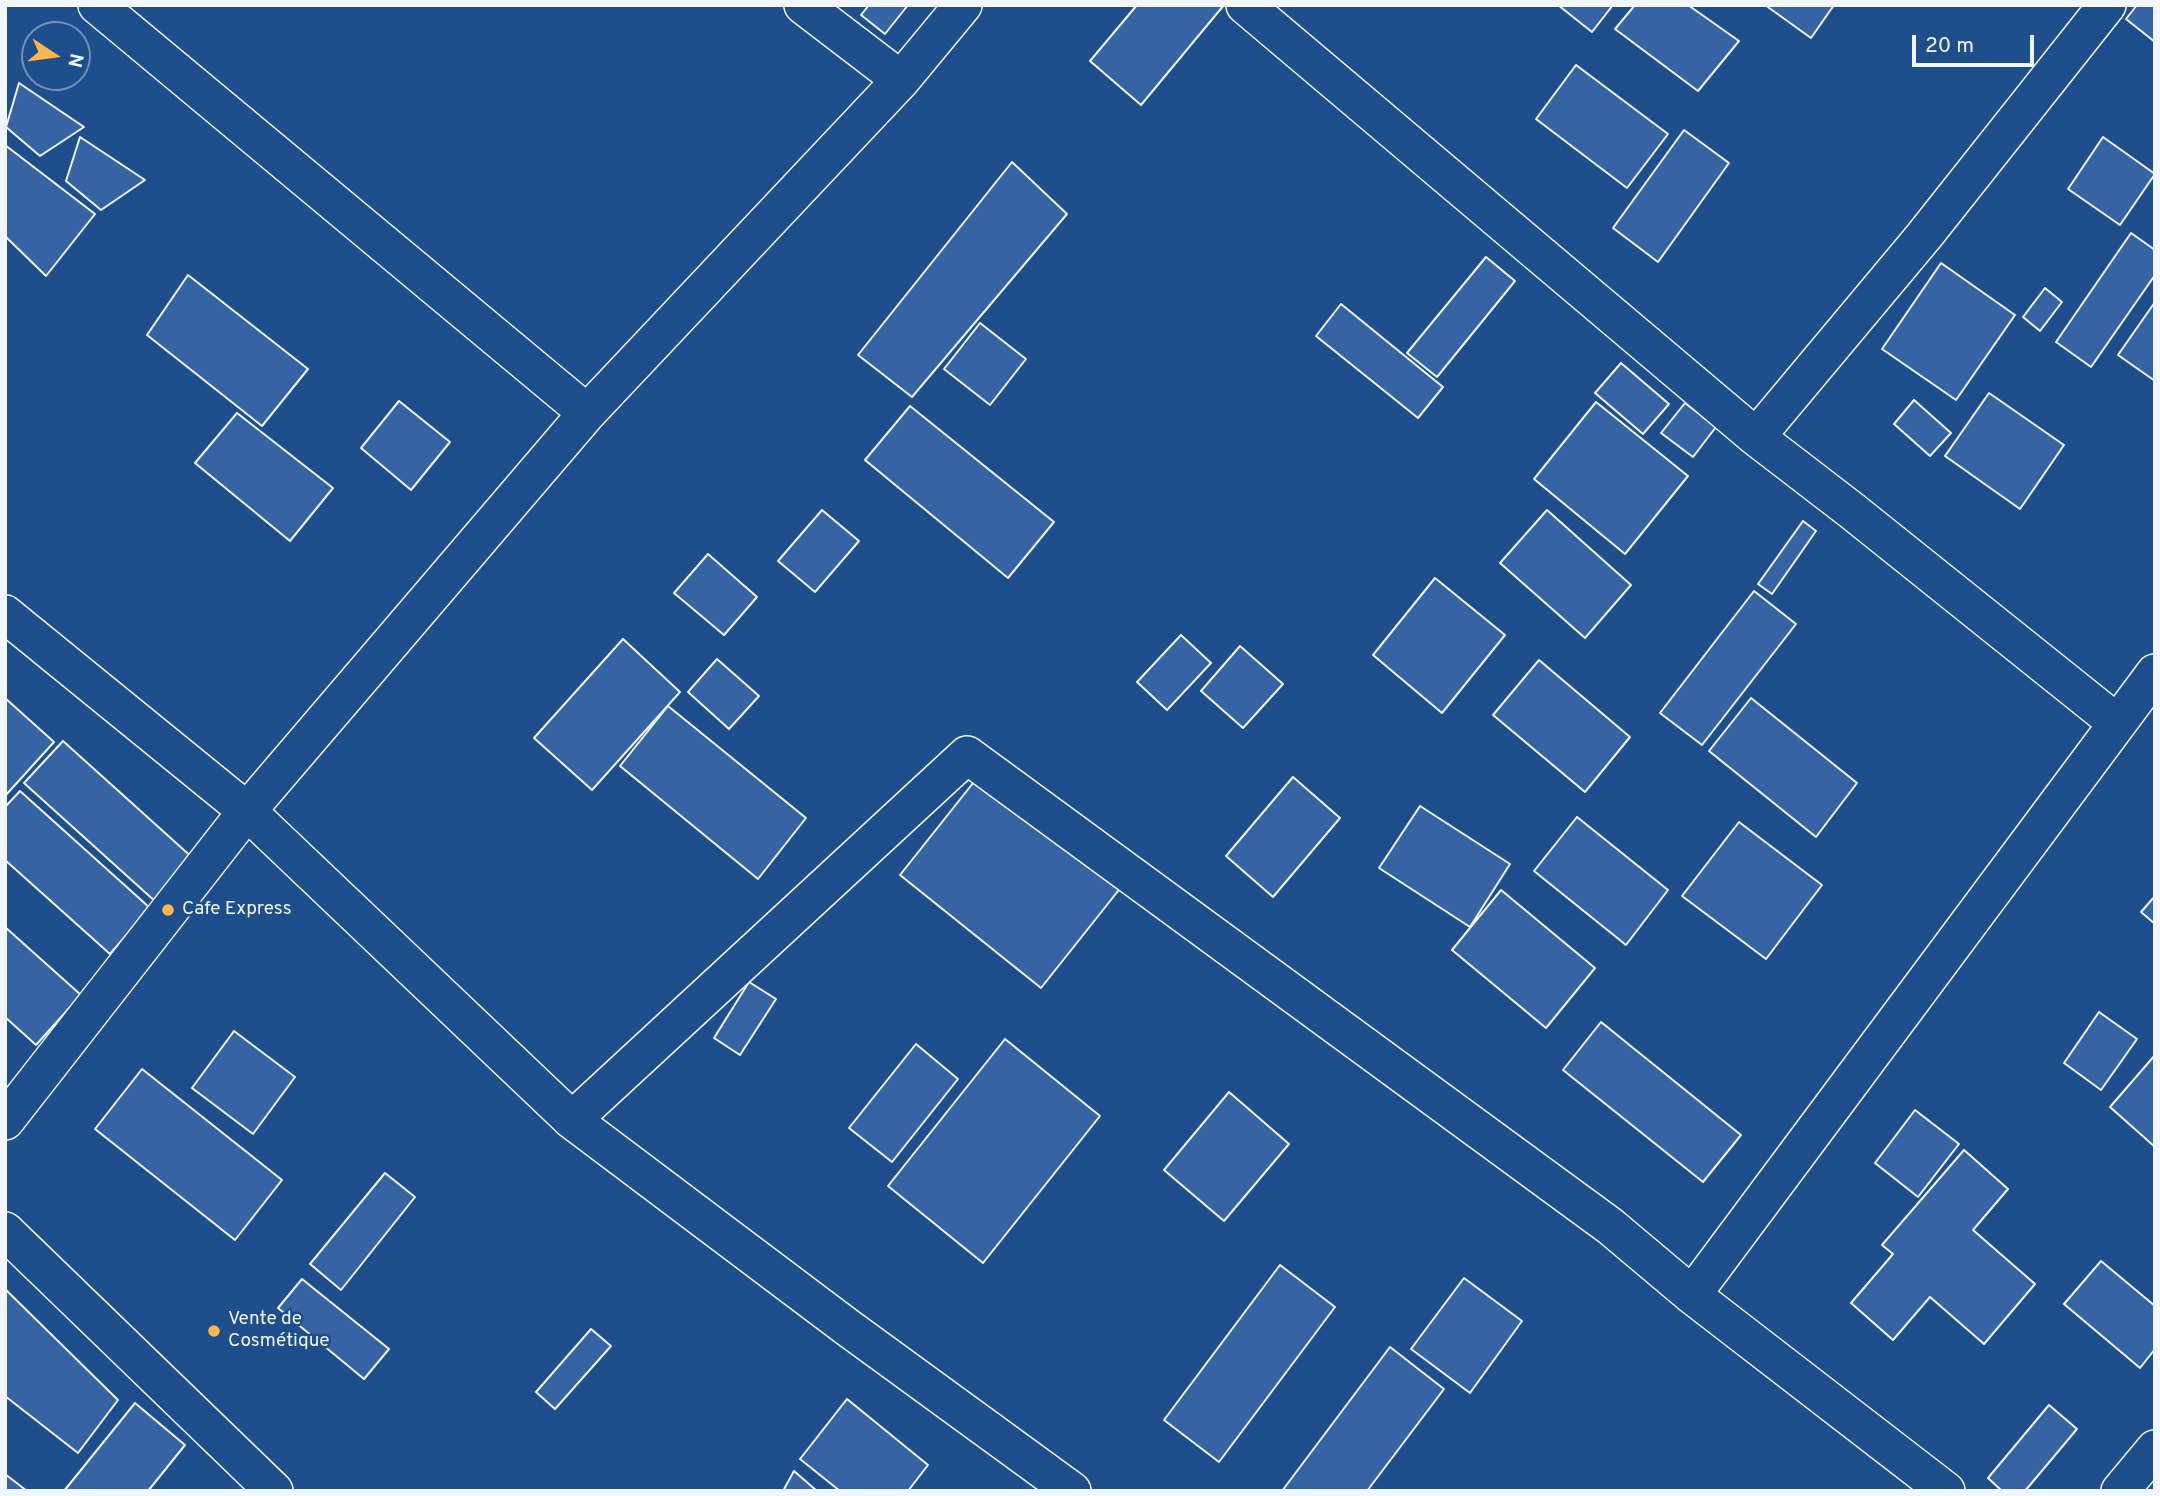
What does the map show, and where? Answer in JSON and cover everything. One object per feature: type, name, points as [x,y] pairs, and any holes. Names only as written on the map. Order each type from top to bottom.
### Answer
[{"type":"street","points":[[97,5],[587,413]]},
{"type":"street","points":[[803,5],[901,80]]},
{"type":"street","points":[[5,1121],[247,811],[587,413],[901,80],[963,5]]},
{"type":"street","points":[[1245,5],[1756,437],[2116,723]]},
{"type":"street","points":[[1756,437],[1924,236],[2107,5]]},
{"type":"street","points":[[5,614],[247,811],[572,1120],[847,1327],[1072,1491]]},
{"type":"street","points":[[1692,1295],[2155,673]]},
{"type":"street","points":[[572,1120],[967,755],[1610,1226],[1692,1295],[1946,1491]]},
{"type":"street","points":[[5,1231],[274,1491]]},
{"type":"street","points":[[2119,1491],[2155,1449]]},
{"type":"building","points":[[869,5],[908,5],[885,34],[861,15]]},
{"type":"building","points":[[1137,5],[1224,5],[1141,105],[1090,61]]},
{"type":"building","points":[[1558,5],[1613,5],[1592,32]]},
{"type":"building","points":[[1635,5],[1688,5],[1739,41],[1698,91],[1615,29]]},
{"type":"building","points":[[1765,5],[1834,5],[1811,38]]},
{"type":"building","points":[[2137,5],[2155,5],[2155,42],[2126,19]]},
{"type":"building","points":[[1576,65],[1668,134],[1627,188],[1536,119]]},
{"type":"building","points":[[19,83],[21,91],[31,91],[84,127],[40,156],[6,127]]},
{"type":"building","points":[[1684,130],[1729,163],[1658,262],[1613,228]]},
{"type":"building","points":[[80,137],[145,180],[101,210],[66,181]]},
{"type":"building","points":[[2103,137],[2155,174],[2120,225],[2068,189]]},
{"type":"building","points":[[5,145],[95,214],[46,276],[5,236]]},
{"type":"building","points":[[1012,162],[1067,214],[912,397],[858,355]]},
{"type":"building","points":[[2131,233],[2155,250],[2155,275],[2091,367],[2056,342]]},
{"type":"building","points":[[1486,257],[1515,281],[1437,377],[1407,353]]},
{"type":"building","points":[[1941,263],[2015,315],[1956,400],[1882,349]]},
{"type":"building","points":[[188,275],[308,369],[262,426],[147,335]]},
{"type":"building","points":[[2045,288],[2062,302],[2040,331],[2023,317]]},
{"type":"building","points":[[2155,302],[2155,381],[2118,355]]},
{"type":"building","points":[[1341,304],[1443,387],[1418,418],[1316,336]]},
{"type":"building","points":[[980,323],[1026,359],[990,405],[944,369]]},
{"type":"building","points":[[1621,363],[1669,404],[1643,434],[1595,393]]},
{"type":"building","points":[[1989,393],[2064,445],[2020,509],[1945,456]]},
{"type":"building","points":[[1914,400],[1951,433],[1930,456],[1894,424]]},
{"type":"building","points":[[399,401],[450,442],[411,490],[361,448]]},
{"type":"building","points":[[1596,402],[1688,476],[1625,554],[1534,479]]},
{"type":"building","points":[[1685,403],[1716,427],[1693,457],[1661,433]]},
{"type":"building","points":[[910,406],[1054,522],[1008,578],[865,460]]},
{"type":"building","points":[[237,413],[333,488],[290,541],[195,463]]},
{"type":"building","points":[[822,510],[859,541],[815,592],[778,561]]},
{"type":"building","points":[[1547,510],[1631,585],[1585,638],[1500,563]]},
{"type":"building","points":[[1803,521],[1816,531],[1772,594],[1758,584]]},
{"type":"building","points":[[708,554],[757,597],[724,635],[674,593]]},
{"type":"building","points":[[1435,578],[1505,635],[1442,713],[1373,655]]},
{"type":"building","points":[[1754,591],[1796,624],[1702,745],[1660,713]]},
{"type":"building","points":[[1181,635],[1211,663],[1167,710],[1137,682]]},
{"type":"building","points":[[623,639],[680,692],[592,790],[534,738]]},
{"type":"building","points":[[1240,646],[1283,684],[1243,728],[1201,691]]},
{"type":"building","points":[[717,659],[759,696],[729,729],[688,692]]},
{"type":"building","points":[[1539,660],[1630,737],[1585,792],[1493,715]]},
{"type":"building","points":[[5,698],[54,742],[5,796]]},
{"type":"building","points":[[1751,698],[1857,783],[1816,837],[1709,751]]},
{"type":"building","points":[[668,706],[806,818],[758,879],[620,766]]},
{"type":"building","points":[[63,741],[195,860],[157,903],[24,783]]},
{"type":"building","points":[[981,773],[1122,886],[1041,988],[900,875]]},
{"type":"building","points":[[1293,777],[1340,818],[1273,897],[1226,856]]},
{"type":"building","points":[[20,791],[150,908],[110,954],[5,860],[5,807]]},
{"type":"building","points":[[1420,806],[1510,864],[1470,927],[1379,868]]},
{"type":"building","points":[[1577,817],[1668,890],[1626,945],[1534,871]]},
{"type":"building","points":[[1739,822],[1822,885],[1766,959],[1682,896]]},
{"type":"building","points":[[1501,890],[1595,968],[1546,1028],[1452,950]]},
{"type":"building","points":[[2155,896],[2155,924],[2141,912]]},
{"type":"building","points":[[5,927],[81,995],[36,1045],[5,1017]]},
{"type":"building","points":[[749,982],[776,999],[740,1055],[714,1038]]},
{"type":"building","points":[[2099,1012],[2137,1039],[2101,1090],[2064,1063]]},
{"type":"building","points":[[1601,1022],[1741,1135],[1703,1182],[1563,1070]]},
{"type":"building","points":[[234,1031],[295,1077],[253,1134],[192,1088]]},
{"type":"building","points":[[1005,1039],[1100,1116],[983,1263],[888,1186]]},
{"type":"building","points":[[916,1044],[958,1079],[892,1162],[849,1128]]},
{"type":"building","points":[[2155,1055],[2155,1147],[2110,1107]]},
{"type":"building","points":[[142,1069],[282,1180],[235,1240],[95,1129]]},
{"type":"building","points":[[1229,1092],[1289,1144],[1224,1221],[1164,1170]]},
{"type":"building","points":[[1915,1110],[1959,1144],[1918,1197],[1875,1163]]},
{"type":"building","points":[[1964,1150],[2008,1189],[1973,1230],[2035,1284],[1984,1344],[1930,1297],[1893,1340],[1851,1303],[1893,1254],[1882,1245]]},
{"type":"building","points":[[385,1173],[415,1197],[341,1290],[310,1264]]},
{"type":"building","points":[[2101,1261],[2155,1306],[2155,1349],[2140,1368],[2064,1304]]},
{"type":"building","points":[[1280,1265],[1335,1307],[1219,1462],[1164,1420]]},
{"type":"building","points":[[1464,1278],[1522,1321],[1470,1393],[1411,1349]]},
{"type":"building","points":[[302,1279],[389,1349],[364,1379],[278,1308]]},
{"type":"building","points":[[5,1289],[118,1400],[78,1453],[5,1396]]},
{"type":"building","points":[[591,1329],[611,1346],[555,1409],[536,1392]]},
{"type":"building","points":[[1390,1347],[1444,1389],[1367,1491],[1282,1491]]},
{"type":"building","points":[[847,1399],[928,1465],[908,1491],[840,1491],[800,1459]]},
{"type":"building","points":[[135,1403],[185,1445],[148,1491],[64,1491]]},
{"type":"building","points":[[2049,1405],[2077,1429],[2025,1491],[2002,1491],[1988,1478]]},
{"type":"building","points":[[794,1471],[817,1491],[783,1491]]},
{"type":"building","points":[[5,1474],[27,1491],[5,1491]]},
{"type":"place","name":"Cafe Express","points":[[168,910]]},
{"type":"place","name":"Vente de Cosmétique","points":[[214,1331]]}]
